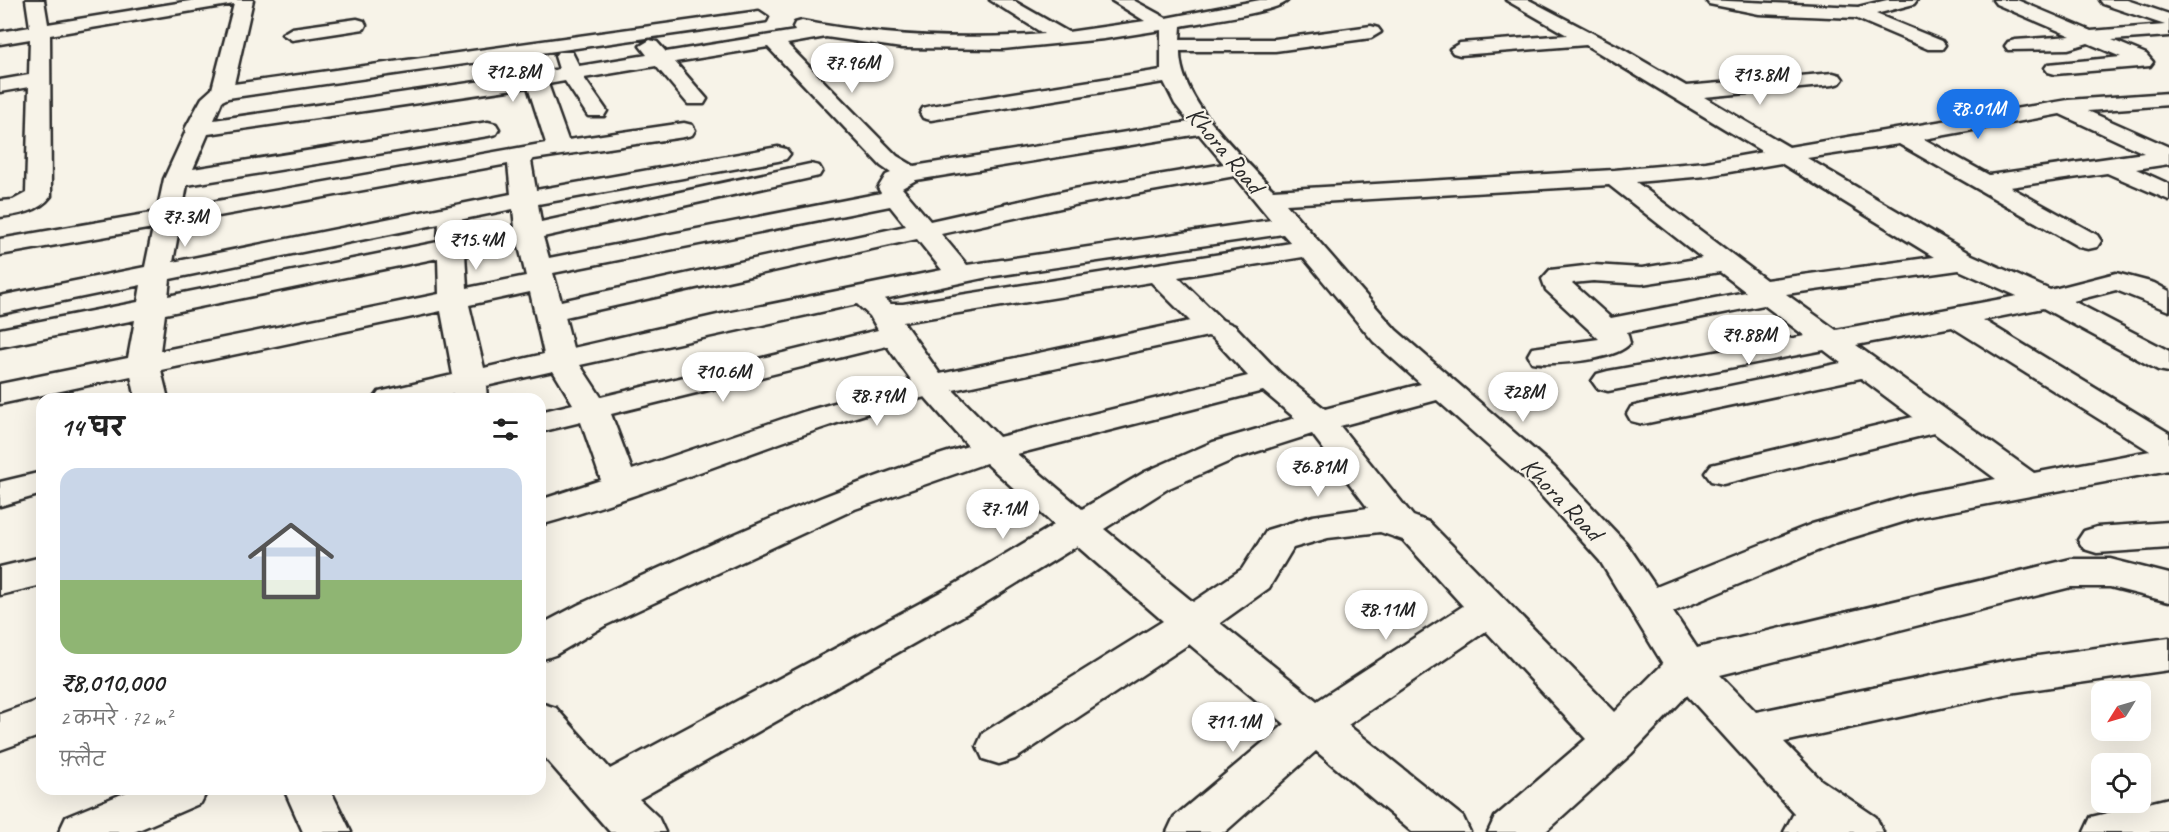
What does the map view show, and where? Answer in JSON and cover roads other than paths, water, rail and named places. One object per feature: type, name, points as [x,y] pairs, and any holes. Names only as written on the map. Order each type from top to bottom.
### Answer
[{"type":"street","points":[[3,213],[32,202],[38,196],[39,28],[35,0]]},
{"type":"street","points":[[87,6],[124,0]]},
{"type":"street","points":[[0,38],[39,28],[184,0]]},
{"type":"street","points":[[0,31],[39,28],[228,0]]},
{"type":"street","points":[[222,92],[244,0]]},
{"type":"street","points":[[721,0],[759,17],[824,32],[926,43],[1015,42],[1095,34],[1169,43],[1275,45],[1371,32]]},
{"type":"street","points":[[999,0],[1064,38]]},
{"type":"street","points":[[1035,0],[1095,34]]},
{"type":"street","points":[[1120,0],[1169,43]]},
{"type":"street","points":[[931,113],[1169,43],[1279,0]]},
{"type":"street","points":[[1515,0],[1590,39],[1683,93],[1915,235],[1962,261],[2047,299],[2169,363]]},
{"type":"street","points":[[1715,0],[1759,9],[1858,13],[1908,0]]},
{"type":"street","points":[[2002,0],[2139,58],[2152,66],[2055,68]]},
{"type":"street","points":[[2109,0],[2169,20]]},
{"type":"street","points":[[1858,13],[1935,45]]},
{"type":"street","points":[[151,393],[143,362],[157,274],[176,179],[196,129],[213,98],[222,92],[759,17]]},
{"type":"street","points":[[2015,46],[2068,43],[2086,36],[2169,30]]},
{"type":"street","points":[[196,129],[535,80],[824,32]]},
{"type":"street","points":[[636,33],[663,59],[696,99]]},
{"type":"street","points":[[292,34],[357,38]]},
{"type":"street","points":[[1460,49],[1590,39]]},
{"type":"street","points":[[773,41],[889,161],[910,174]]},
{"type":"street","name":"Khora Road","points":[[1169,43],[1186,104],[1204,126],[1385,336],[1542,475],[1613,552],[1650,605],[1687,667],[1831,824]]},
{"type":"street","points":[[560,45],[571,74],[596,111]]},
{"type":"street","points":[[526,50],[559,148]]},
{"type":"street","points":[[400,67],[411,141]]},
{"type":"street","points":[[0,86],[39,79]]},
{"type":"street","points":[[1683,93],[1833,80]]},
{"type":"street","points":[[1266,198],[1614,177],[1706,169],[1902,136],[2002,115],[2169,99]]},
{"type":"street","points":[[2063,108],[2169,156]]},
{"type":"street","points":[[960,274],[896,197],[890,188],[895,180],[910,174],[1204,126]]},
{"type":"street","points":[[176,179],[488,129]]},
{"type":"street","points":[[0,247],[169,215],[559,148],[684,130]]},
{"type":"street","points":[[1902,136],[2088,241]]},
{"type":"street","points":[[526,154],[519,159],[529,232],[561,360],[593,409],[621,487]]},
{"type":"street","points":[[0,305],[157,274],[439,206],[525,199],[778,154]]},
{"type":"street","points":[[1986,183],[2169,156]]},
{"type":"street","points":[[2111,165],[2169,193]]},
{"type":"street","points":[[549,312],[1074,197],[1241,168]]},
{"type":"street","points":[[0,338],[529,232],[810,171]]},
{"type":"street","points":[[1614,177],[1764,292],[2026,484]]},
{"type":"street","points":[[0,394],[143,362],[453,299],[540,275],[896,197]]},
{"type":"street","points":[[439,206],[453,247],[453,299],[470,390]]},
{"type":"street","points":[[443,393],[470,390],[561,360],[880,313],[903,313],[1158,272],[1298,236]]},
{"type":"street","points":[[546,421],[593,409],[880,313],[960,274],[1095,251],[1298,236]]},
{"type":"street","points":[[1604,328],[1764,292],[1962,261]]},
{"type":"street","points":[[1543,356],[1607,347],[1615,343],[1615,337],[1556,284],[1556,279],[1570,274],[1642,276],[1724,262]]},
{"type":"street","points":[[1158,272],[1211,326],[1224,332],[1269,380],[1319,421],[1400,524]]},
{"type":"street","points":[[1608,381],[1957,317],[2047,299],[2116,281],[2144,289],[2169,302]]},
{"type":"street","points":[[880,313],[932,386],[991,450],[1188,622],[1317,723],[1446,832]]},
{"type":"street","points":[[1957,317],[2169,448]]},
{"type":"street","points":[[546,511],[819,418],[932,386],[1024,364],[1211,326]]},
{"type":"street","points":[[1643,414],[1866,367]]},
{"type":"street","points":[[546,641],[592,615],[842,501],[991,450],[1269,380]]},
{"type":"street","points":[[604,795],[935,613],[1167,475],[1225,450],[1319,421],[1444,388]]},
{"type":"street","points":[[1723,473],[1940,421]]},
{"type":"street","points":[[1650,605],[1825,533],[1916,506],[2169,459]]},
{"type":"street","points":[[0,494],[36,485]]},
{"type":"street","points":[[999,746],[1188,622],[1246,587],[1260,574],[1268,561],[1270,548],[1281,538],[1300,530],[1381,520],[1400,524],[1416,531],[1615,741]]},
{"type":"street","points":[[2097,540],[2169,535]]},
{"type":"street","points":[[0,581],[36,572]]},
{"type":"street","points":[[1512,832],[1615,741],[1687,667],[1880,618],[2072,573],[2110,572],[2130,575],[2169,588]]},
{"type":"street","points":[[1191,832],[1317,723],[1489,609]]},
{"type":"street","points":[[1747,732],[1963,685],[2108,659],[2169,654]]},
{"type":"street","points":[[0,732],[36,719]]},
{"type":"street","points":[[546,728],[604,795],[641,832]]},
{"type":"street","points":[[104,828],[173,795]]},
{"type":"street","points":[[310,795],[327,832]]},
{"type":"street","points":[[2108,832],[2169,819]]}]
